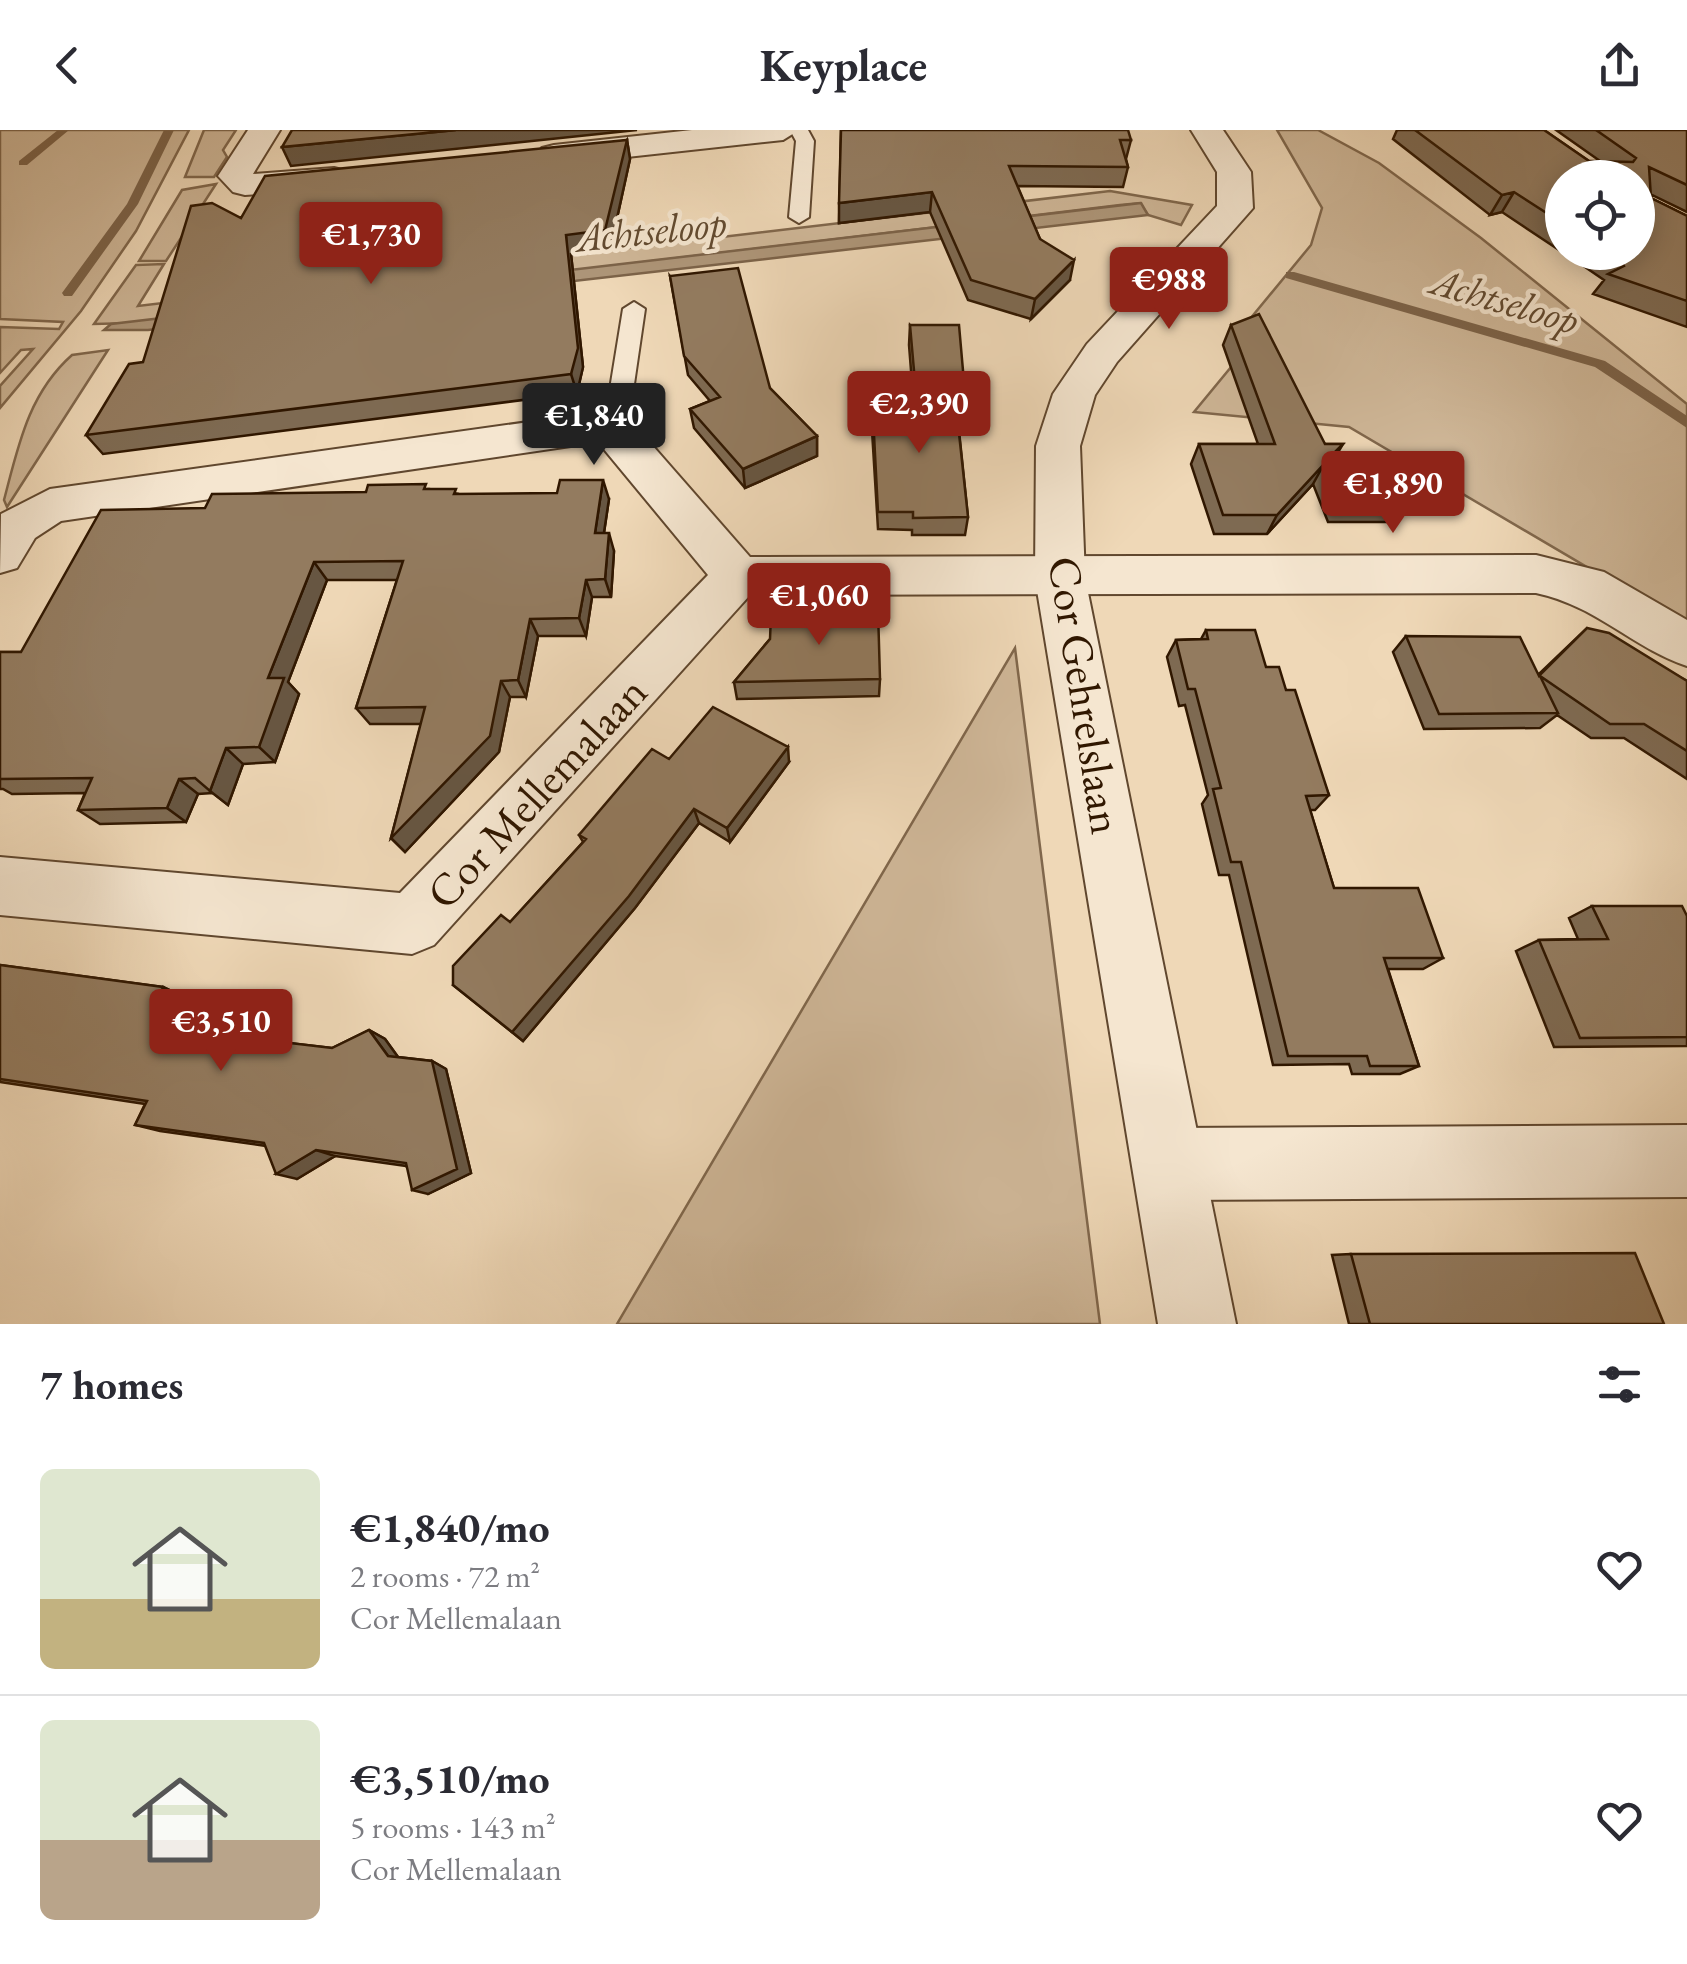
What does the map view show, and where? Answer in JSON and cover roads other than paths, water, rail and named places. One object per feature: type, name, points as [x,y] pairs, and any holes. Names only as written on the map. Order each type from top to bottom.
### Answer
[{"type":"street","points":[[264,130],[235,176],[245,185],[358,176]]},
{"type":"street","points":[[530,158],[783,130]]},
{"type":"street","name":"Cor Gehrelslaan","points":[[1196,1324],[1060,578],[1058,446],[1074,394],[1102,353],[1235,208],[1234,172],[1207,130]]},
{"type":"street","points":[[0,555],[18,526],[50,506],[600,427],[615,432],[737,576],[1536,574],[1586,586],[1687,646]]},
{"type":"street","name":"Cor Mellemalaan","points":[[0,886],[412,924],[737,576]]},
{"type":"street","points":[[1168,1164],[1687,1161]]},
{"type":"lane","points":[[799,130],[805,141],[799,217]]},
{"type":"lane","points":[[615,432],[634,309]]},
{"type":"waterway","points":[[23,163],[64,130]]},
{"type":"waterway","points":[[68,293],[132,204],[169,130]]},
{"type":"waterway","name":"Achtseloop","points":[[1290,275],[1600,364],[1687,423]]}]
